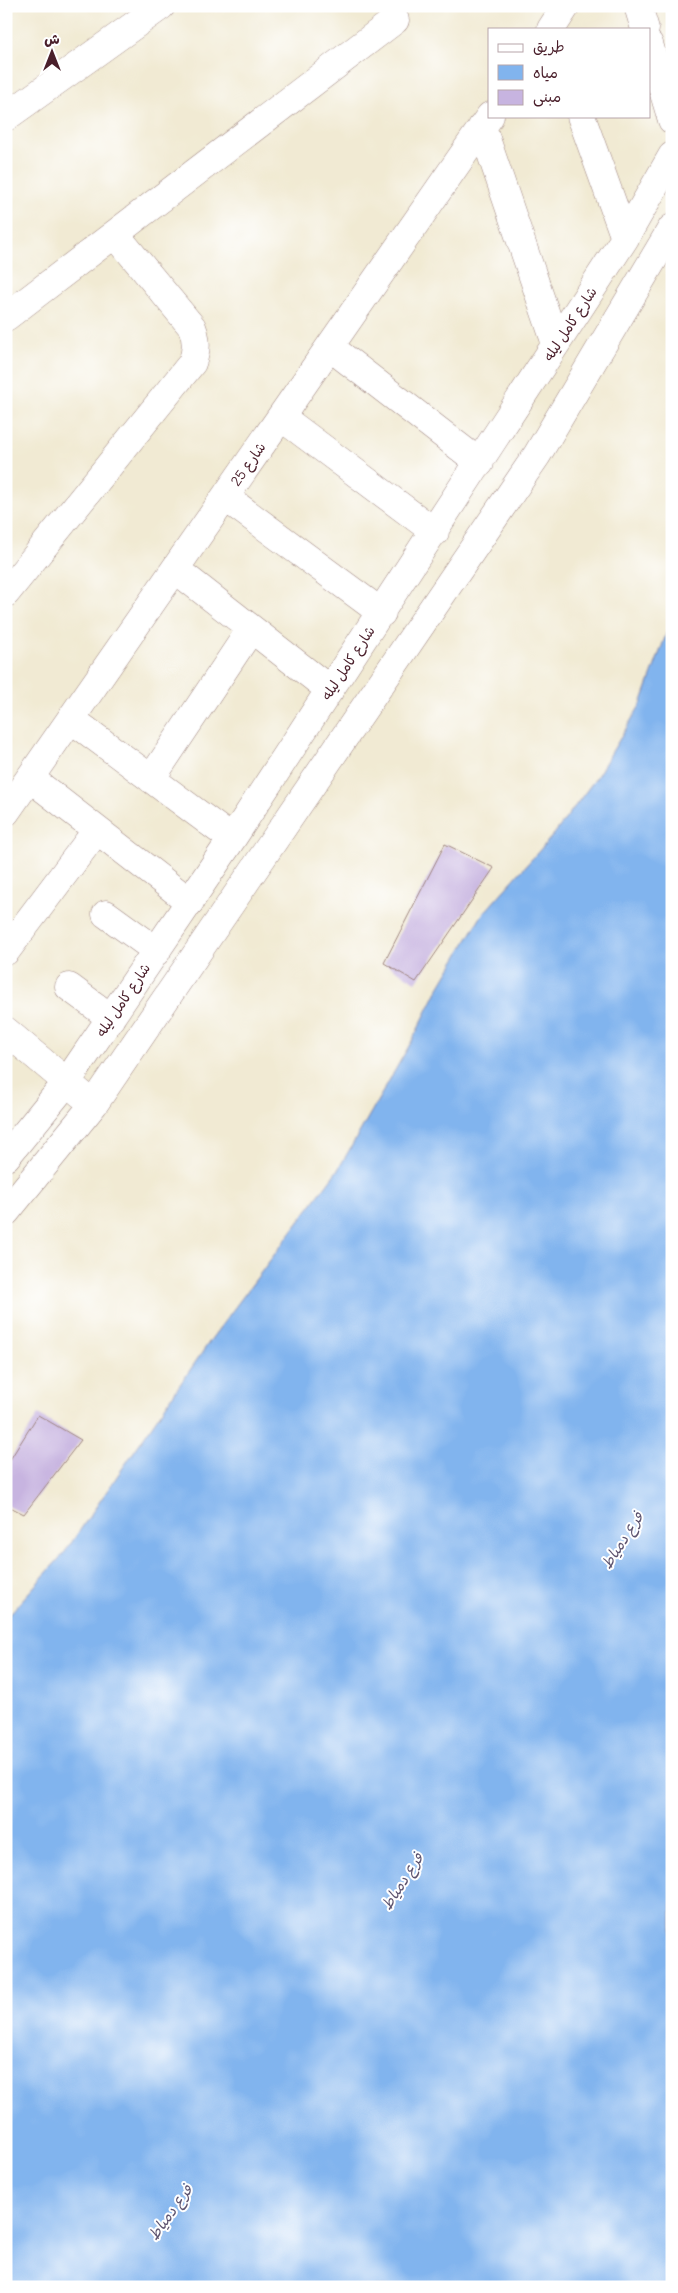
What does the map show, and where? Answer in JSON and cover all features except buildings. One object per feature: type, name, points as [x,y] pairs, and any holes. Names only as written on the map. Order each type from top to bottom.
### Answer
[{"type":"street","points":[[6,117],[161,6]]},
{"type":"street","points":[[552,28],[566,6]]},
{"type":"street","points":[[638,6],[645,28]]},
{"type":"street","points":[[6,317],[395,20]]},
{"type":"street","points":[[650,47],[672,120]]},
{"type":"street","points":[[582,118],[625,238]]},
{"type":"street","points":[[486,122],[556,344]]},
{"type":"street","name":"شارع 25","points":[[6,812],[486,122]]},
{"type":"street","name":"شارع كامل ليله","points":[[6,1157],[67,1082],[232,839],[435,532],[625,238],[672,156]]},
{"type":"street","points":[[6,1212],[94,1104],[537,455],[672,228]]},
{"type":"street","points":[[6,593],[192,363],[195,354],[195,336],[192,327],[115,234]]},
{"type":"street","points":[[330,347],[480,463]]},
{"type":"street","points":[[281,417],[435,532]]},
{"type":"street","points":[[225,497],[382,612]]},
{"type":"street","points":[[175,569],[330,690]]},
{"type":"street","points":[[151,779],[251,629]]},
{"type":"street","points":[[71,719],[232,839]]},
{"type":"street","points":[[30,778],[190,902]]},
{"type":"street","points":[[6,951],[97,830]]},
{"type":"street","points":[[106,914],[157,951]]},
{"type":"street","points":[[69,987],[111,1018]]},
{"type":"street","points":[[6,1031],[94,1104]]},
{"type":"water","name":"فرع دمياط","points":[[672,618],[672,2287],[6,2287],[6,1618],[65,1552],[212,1338],[339,1168],[413,1039],[438,989],[482,915],[555,833],[596,778],[641,704]]}]
